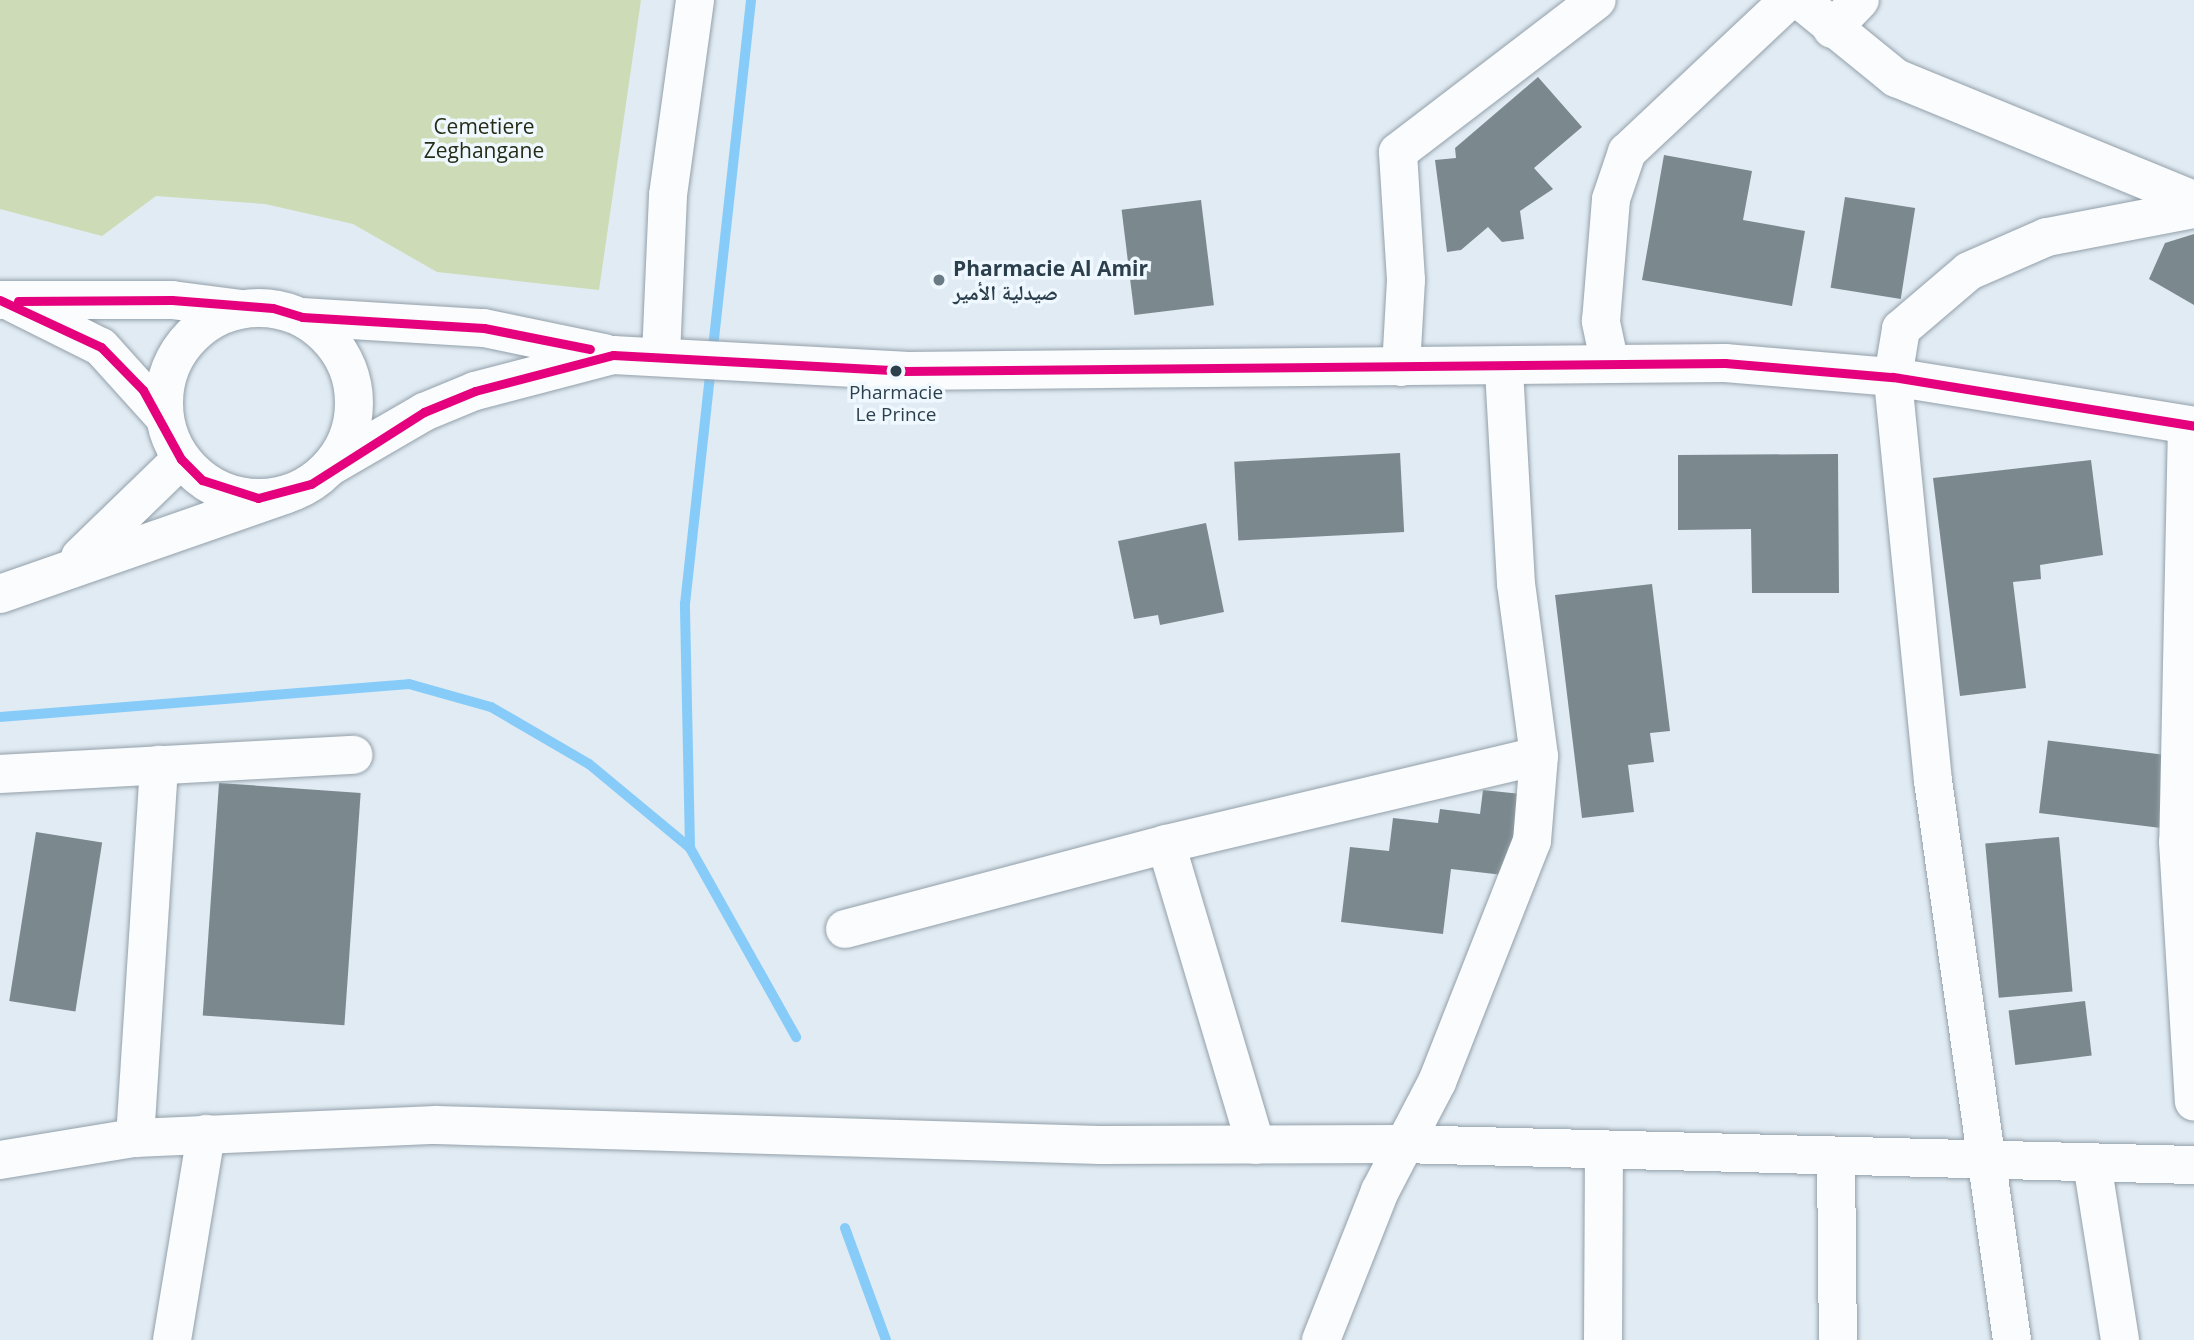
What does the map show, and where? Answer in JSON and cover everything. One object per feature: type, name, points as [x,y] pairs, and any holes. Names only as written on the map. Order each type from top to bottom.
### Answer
[{"type":"street","points":[[662,356],[668,195],[695,0]]},
{"type":"street","points":[[1401,367],[1406,280],[1398,152],[1597,0]]},
{"type":"street","points":[[1609,360],[1601,321],[1611,199],[1627,152],[1789,0]]},
{"type":"street","points":[[1800,0],[1832,29],[1896,78],[2194,200]]},
{"type":"street","points":[[1832,29],[1860,0]]},
{"type":"street","points":[[2012,1340],[1933,781],[1893,377],[1901,329],[1969,271],[2047,237],[2194,209]]},
{"type":"street","points":[[6,301],[132,298],[302,317],[484,328],[612,355],[817,363],[905,371],[1504,366],[1609,360],[1893,377],[2191,426],[2178,842],[2194,1102]]},
{"type":"street","points":[[6,301],[101,348],[164,417],[181,459],[229,494],[287,494]]},
{"type":"street","points":[[164,417],[170,369],[181,347],[198,329],[243,309]]},
{"type":"street","points":[[302,317],[344,357],[354,385],[349,433],[331,467]]},
{"type":"street","points":[[0,594],[287,494],[424,412],[475,391],[612,355]]},
{"type":"street","points":[[1321,1340],[1401,1144],[1437,1082],[1519,885],[1532,842],[1539,756],[1516,584],[1504,366]]},
{"type":"street","points":[[56,575],[123,521],[181,459]]},
{"type":"street","points":[[0,779],[159,765],[353,755]]},
{"type":"street","points":[[845,929],[1166,844],[1539,756]]},
{"type":"street","points":[[135,1138],[159,765]]},
{"type":"street","points":[[1166,844],[1256,1145]]},
{"type":"street","points":[[0,1160],[135,1138],[436,1125],[1256,1145],[1401,1144],[1836,1159],[2194,1165]]},
{"type":"street","points":[[172,1340],[206,1134]]},
{"type":"street","points":[[1603,1340],[1604,1152]]},
{"type":"street","points":[[1836,1159],[1838,1340]]},
{"type":"street","points":[[2092,1163],[2120,1340]]},
{"type":"green space","name":"Cemetiere Zeghangane","points":[[0,0],[641,0],[599,290],[437,272],[353,224],[265,204],[156,196],[102,236],[0,209]]},
{"type":"building","points":[[1538,77],[1582,127],[1534,168],[1553,189],[1520,211],[1524,239],[1502,242],[1488,227],[1461,250],[1447,252],[1435,160],[1456,158],[1455,148]]},
{"type":"building","points":[[1664,155],[1752,171],[1743,220],[1805,231],[1792,306],[1642,280]]},
{"type":"building","points":[[1845,197],[1915,208],[1901,299],[1831,288]]},
{"type":"building","points":[[1201,200],[1214,305],[1135,315],[1122,210]]},
{"type":"building","points":[[2194,234],[2194,305],[2149,279],[2165,243]]},
{"type":"building","points":[[1400,453],[1404,532],[1238,541],[1234,462]]},
{"type":"building","points":[[1838,454],[1839,593],[1752,593],[1751,529],[1678,530],[1678,455]]},
{"type":"building","points":[[2091,460],[2103,555],[2040,565],[2041,579],[2013,582],[2026,688],[1960,696],[1933,478]]},
{"type":"building","points":[[1206,523],[1224,612],[1160,625],[1158,615],[1134,619],[1118,541]]},
{"type":"building","points":[[1652,584],[1670,731],[1650,733],[1654,762],[1628,765],[1634,812],[1582,818],[1555,595]]},
{"type":"building","points":[[2048,741],[2174,756],[2165,828],[2039,813]]},
{"type":"building","points":[[219,783],[361,793],[344,1025],[203,1015]]},
{"type":"building","points":[[1483,790],[1521,794],[1512,876],[1451,869],[1443,934],[1341,922],[1350,847],[1389,851],[1393,818],[1438,823],[1440,809],[1480,814]]},
{"type":"building","points":[[36,832],[102,842],[75,1011],[9,1001]]},
{"type":"building","points":[[2059,837],[2073,991],[1999,998],[1985,843]]},
{"type":"building","points":[[2085,1001],[2092,1056],[2015,1065],[2009,1010]]},
{"type":"waterway","points":[[690,848],[685,604],[751,0]]},
{"type":"waterway","points":[[0,717],[409,684],[491,707],[589,764],[690,848],[796,1037]]},
{"type":"waterway","points":[[845,1228],[886,1340]]},
{"type":"transit line","points":[[0,300],[101,347],[143,390],[181,459],[202,480],[258,498],[311,484],[424,412],[475,391],[613,355],[905,371],[1725,363],[1893,377],[2194,426]]},
{"type":"transit line","points":[[18,301],[172,300],[273,308],[302,317],[484,328],[590,349]]},
{"type":"place","name":"Pharmacie Al Amir صيدلية الأمير","points":[[939,280]]},
{"type":"place","name":"Pharmacie Le Prince","points":[[896,371]]}]
